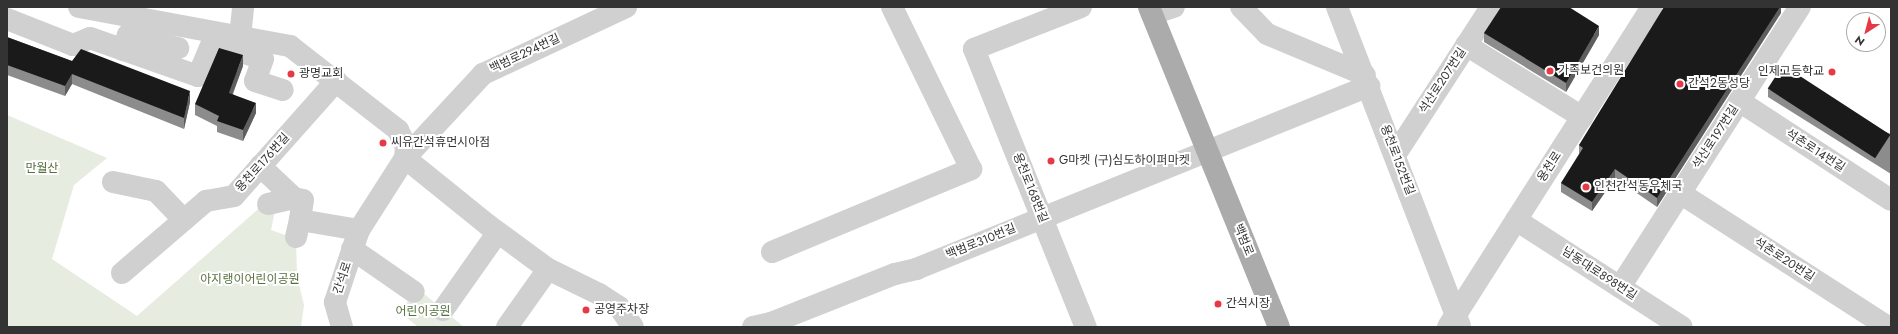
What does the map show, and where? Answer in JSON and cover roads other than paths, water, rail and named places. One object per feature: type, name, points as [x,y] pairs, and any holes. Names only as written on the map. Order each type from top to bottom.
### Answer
[{"type":"main road","name":"백범로","points":[[1150,11],[1279,327]]},
{"type":"street","points":[[79,7],[290,46],[398,130],[406,146],[405,158],[498,232],[548,269],[600,294],[620,307],[633,327]]},
{"type":"street","points":[[240,37],[243,7]]},
{"type":"street","name":"백범로294번길","points":[[405,158],[483,74],[626,7]]},
{"type":"street","points":[[772,252],[971,169],[892,7]]},
{"type":"street","name":"용천로168번길","points":[[1079,323],[1042,217],[974,49],[1081,7]]},
{"type":"street","name":"백범로","points":[[1150,11],[1174,7]]},
{"type":"street","points":[[1241,7],[1267,34],[1367,81]]},
{"type":"street","name":"용천로152번길","points":[[1337,7],[1395,155],[1455,323]]},
{"type":"street","name":"석산로207번길","points":[[1395,155],[1490,7]]},
{"type":"street","name":"용천로","points":[[1455,323],[1516,220],[1652,7]]},
{"type":"street","name":"석산로197번길","points":[[1620,287],[1739,101],[1794,9]]},
{"type":"street","points":[[7,19],[73,45],[90,38],[198,76],[212,44],[263,59],[255,81],[283,90]]},
{"type":"street","points":[[123,50],[128,35],[178,48]]},
{"type":"street","points":[[1466,45],[1582,117]]},
{"type":"street","name":"용천로176번길","points":[[122,273],[206,201],[234,196],[336,81]]},
{"type":"street","points":[[1208,153],[1367,81]]},
{"type":"street","name":"석촌로14번길","points":[[1739,101],[1891,200]]},
{"type":"street","name":"백범로310번길","points":[[767,326],[895,274],[916,269],[1042,217],[1208,153]]},
{"type":"street","name":"간석로","points":[[342,327],[335,302],[356,240],[405,158]]},
{"type":"street","points":[[260,166],[294,198]]},
{"type":"street","points":[[113,182],[156,191],[184,220]]},
{"type":"street","name":"석촌로20번길","points":[[1680,193],[1888,327]]},
{"type":"street","points":[[268,204],[294,198],[304,200],[298,228],[356,240],[414,292]]},
{"type":"street","name":"남동대로898번길","points":[[1516,220],[1682,327]]},
{"type":"street","points":[[443,310],[498,232]]},
{"type":"street","points":[[507,327],[548,269]]},
{"type":"place","name":"가족보건의원","points":[[1550,71]]},
{"type":"place","name":"인제고등학교","points":[[1832,72]]},
{"type":"place","name":"광명교회","points":[[291,74]]},
{"type":"place","name":"간석2동성당","points":[[1680,84]]},
{"type":"place","name":"씨유간석휴먼시아점","points":[[383,143]]},
{"type":"place","name":"G마켓 (구)심도하이퍼마켓","points":[[1051,161]]},
{"type":"place","name":"인천간석동우체국","points":[[1586,187]]},
{"type":"place","name":"간석시장","points":[[1218,304]]},
{"type":"place","name":"공영주차장","points":[[586,310]]},
{"type":"park label","name":"만월산","points":[[42,169]]},
{"type":"park label","name":"아지랭이어린이공원","points":[[250,280]]},
{"type":"park label","name":"어린이공원","points":[[423,312]]}]
